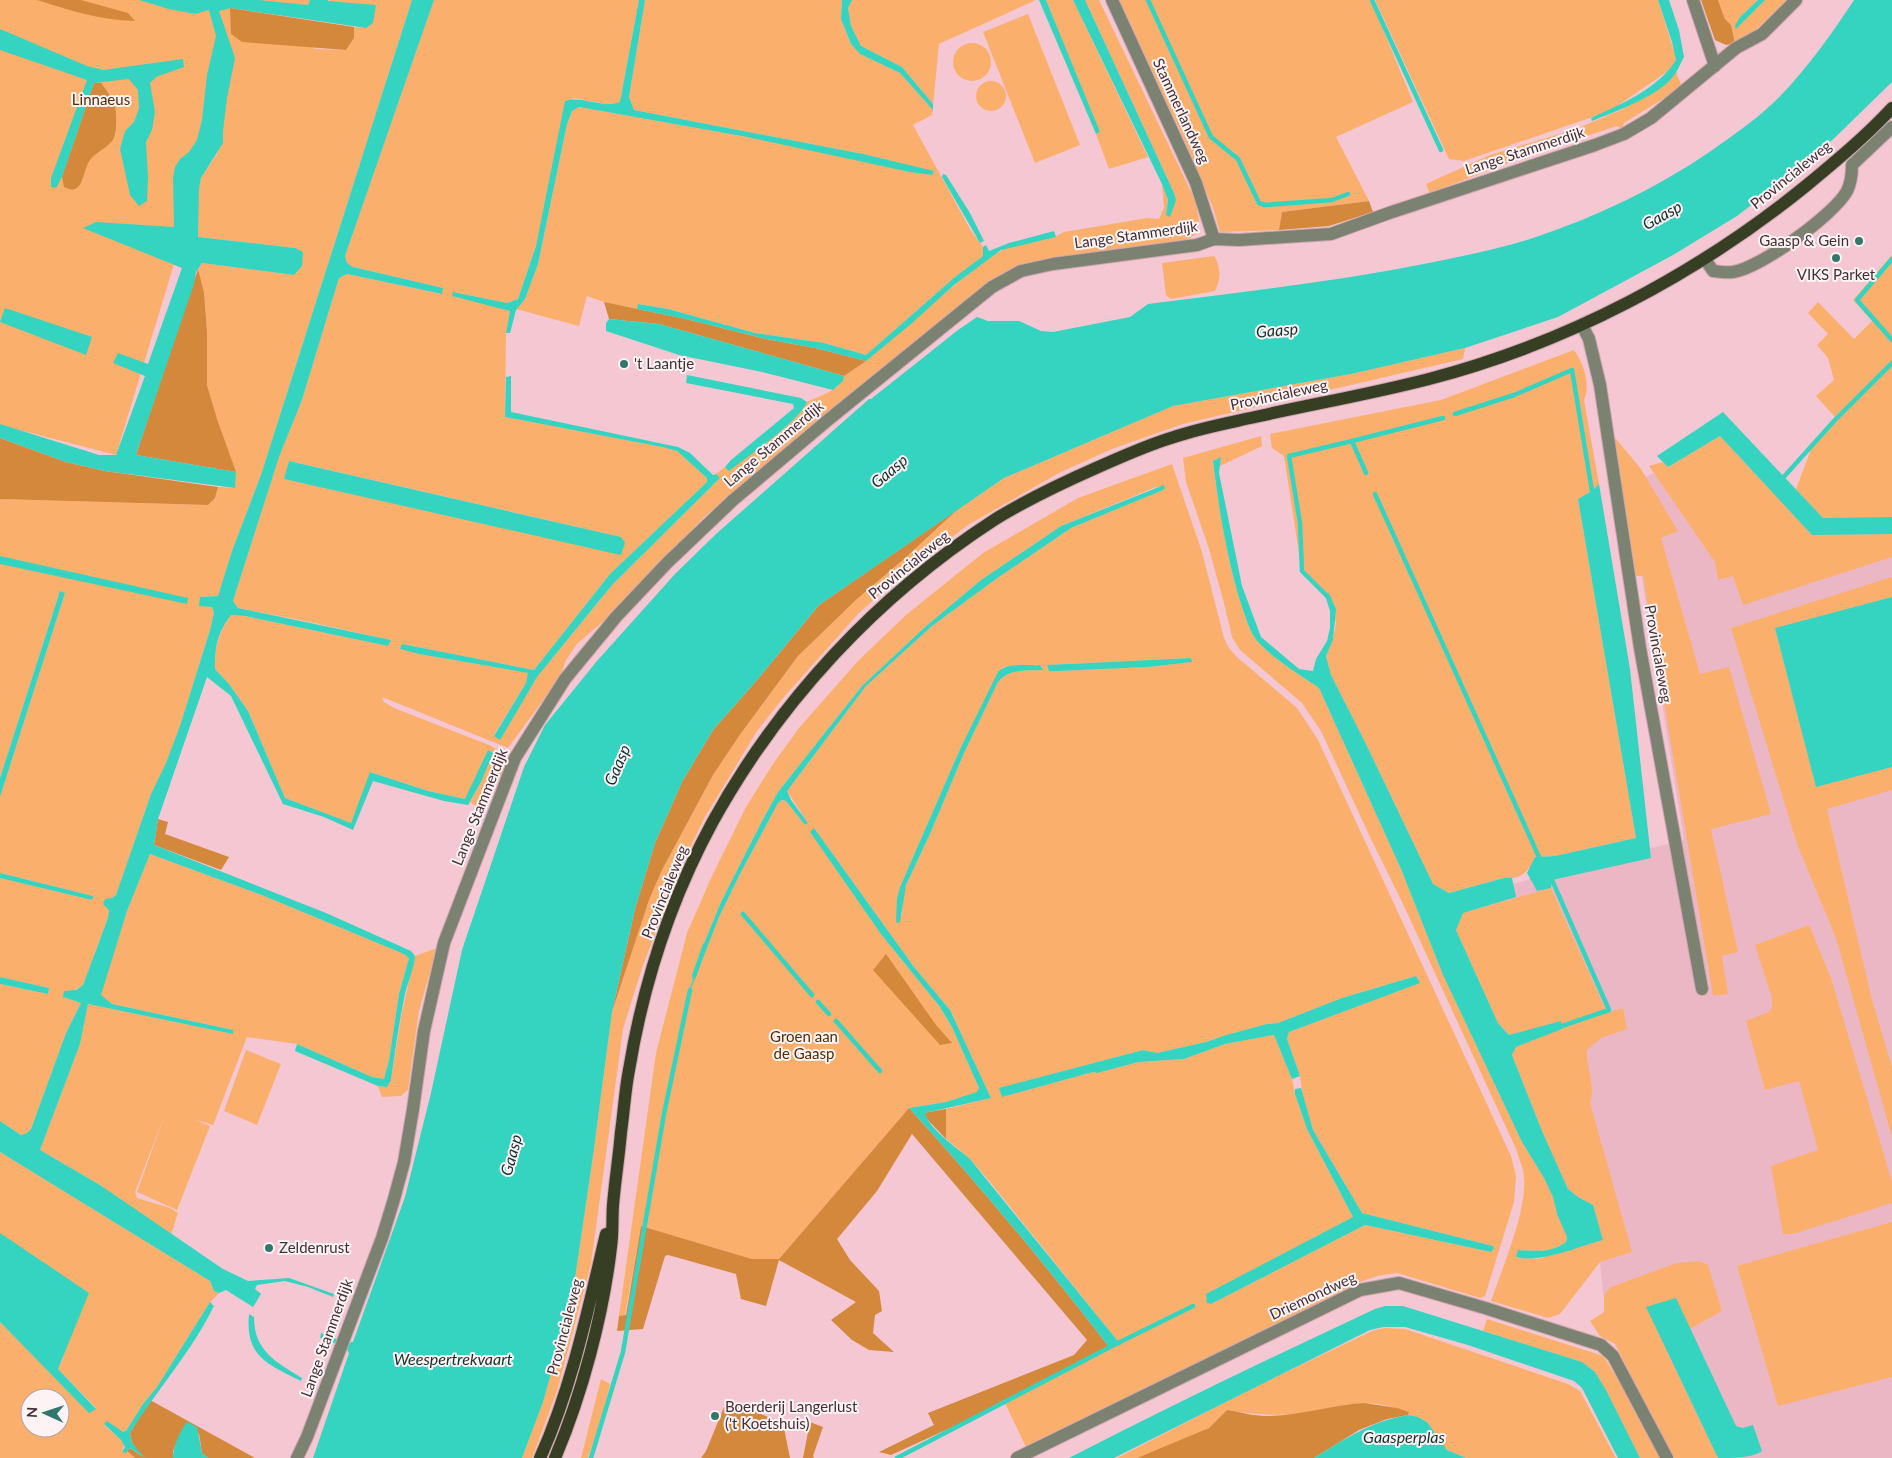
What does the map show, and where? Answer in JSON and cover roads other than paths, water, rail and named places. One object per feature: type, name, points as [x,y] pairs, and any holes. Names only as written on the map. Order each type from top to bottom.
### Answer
[{"type":"main road","name":"Provincialeweg","points":[[555,1458],[580,1386],[595,1331],[612,1245],[613,1202],[628,1072],[650,979],[668,922],[687,875],[711,825],[759,744],[782,714],[843,644],[920,573],[999,517],[1117,459],[1183,434],[1423,380],[1468,368],[1530,347],[1621,306],[1705,259],[1767,217],[1836,160],[1892,108]]},
{"type":"main road","name":"Provincialeweg","points":[[540,1458],[560,1406],[580,1341],[613,1202]]},
{"type":"street","name":"Stammerlandweg","points":[[1112,0],[1196,183],[1214,239]]},
{"type":"street","points":[[1693,0],[1715,66]]},
{"type":"street","name":"Lange Stammerdijk","points":[[297,1458],[307,1437],[382,1238],[394,1200],[404,1162],[424,1031],[444,943],[514,762],[565,679],[616,617],[667,563],[732,501],[828,420],[992,287],[1021,271],[1053,264],[1197,245],[1214,239],[1227,241],[1332,234],[1389,213],[1595,145],[1624,134],[1651,118],[1736,48],[1762,34],[1796,0]]},
{"type":"street","name":"Provincialeweg","points":[[1705,259],[1714,271],[1732,272],[1744,269],[1787,245],[1809,229],[1839,202],[1849,184],[1852,165],[1892,127]]},
{"type":"street","name":"Provincialeweg","points":[[1582,325],[1589,339],[1600,385],[1640,648],[1702,989]]},
{"type":"street","name":"Driemondweg","points":[[1017,1458],[1360,1290],[1399,1283],[1470,1303],[1601,1345],[1613,1356],[1667,1458]]},
{"type":"water","points":[[139,0],[258,0],[308,5],[310,0],[328,0],[376,5],[373,23],[366,28],[231,8],[219,11],[235,58],[227,98],[223,143],[201,178],[198,237],[295,248],[303,252],[302,266],[294,275],[202,263],[196,272],[194,284],[136,455],[236,472],[235,488],[105,471],[66,462],[0,438],[0,424],[99,455],[116,455],[145,376],[113,363],[118,353],[148,364],[182,268],[83,228],[96,222],[174,227],[173,177],[175,167],[197,140],[202,120],[207,75],[216,36],[209,10],[195,14]]},
{"type":"water","points":[[412,0],[434,0],[345,256],[347,263],[353,267],[443,288],[442,294],[347,274],[339,278],[302,400],[279,457],[233,601],[238,608],[391,640],[388,646],[245,616],[231,615],[218,640],[215,669],[229,684],[248,711],[285,798],[351,823],[370,772],[428,791],[465,799],[488,750],[493,753],[481,782],[468,805],[444,801],[373,781],[353,830],[324,817],[283,804],[231,696],[207,677],[158,819],[154,845],[326,913],[411,951],[415,956],[406,989],[391,1080],[387,1087],[378,1086],[295,1051],[297,1044],[372,1077],[384,1079],[389,1060],[399,994],[409,958],[404,954],[264,896],[150,854],[127,911],[101,995],[112,1004],[233,1030],[233,1034],[88,1004],[80,1044],[40,1150],[100,1185],[223,1269],[248,1281],[289,1278],[334,1294],[333,1297],[308,1287],[285,1281],[257,1285],[255,1289],[261,1294],[253,1307],[226,1290],[219,1293],[214,1291],[210,1281],[0,1152],[0,1121],[21,1135],[31,1129],[66,1033],[81,1003],[63,997],[64,991],[76,990],[83,985],[108,918],[109,910],[103,904],[105,899],[116,895],[151,794],[166,763],[180,726],[214,613],[212,607],[199,606],[200,597],[218,596],[232,551],[261,475]]},
{"type":"water","points":[[639,0],[645,0],[629,97],[634,110],[863,154],[934,171],[932,175],[910,172],[747,137],[579,107],[572,111],[567,124],[538,264],[525,299],[516,310],[510,333],[506,333],[510,311],[452,296],[453,292],[507,303],[518,299],[536,246],[565,101],[579,100],[606,104],[620,102]]},
{"type":"water","points":[[842,0],[852,0],[848,8],[851,26],[861,46],[902,67],[933,104],[933,110],[900,73],[860,54],[851,44],[841,19]]},
{"type":"water","points":[[1039,0],[1046,0],[1100,132],[1096,134]]},
{"type":"water","points":[[1073,0],[1085,0],[1174,193],[1176,200],[1170,217],[1166,215],[1168,200],[1162,184]]},
{"type":"water","points":[[1658,0],[1669,0],[1679,30],[1684,57],[1677,71],[1665,85],[1645,98],[1592,121],[1591,118],[1638,95],[1659,79],[1676,60]]},
{"type":"water","points":[[1758,0],[1765,0],[1736,29],[1735,26],[1740,17]]},
{"type":"water","name":"Weespertrekvaart","points":[[1854,0],[1892,0],[1892,82],[1818,154],[1737,216],[1673,255],[1558,317],[1465,348],[1351,374],[1173,406],[1004,478],[819,605],[713,730],[682,782],[655,843],[635,909],[612,1012],[572,1299],[543,1402],[522,1458],[313,1458],[349,1353],[345,1347],[320,1338],[321,1333],[347,1343],[353,1342],[405,1197],[431,1093],[462,950],[524,767],[545,725],[597,661],[675,574],[716,534],[869,399],[977,317],[988,321],[1019,321],[1041,331],[1053,332],[1130,317],[1148,304],[1292,286],[1399,269],[1498,248],[1559,229],[1626,200],[1670,177],[1711,151],[1750,122],[1772,104],[1794,81],[1826,41]]},
{"type":"water","points":[[0,29],[87,66],[103,70],[183,59],[184,67],[156,77],[150,83],[155,112],[152,130],[146,142],[147,201],[139,206],[130,195],[120,149],[125,131],[134,122],[139,108],[138,90],[129,79],[94,83],[62,177],[56,188],[51,187],[51,178],[87,80],[0,50]]},
{"type":"water","points":[[943,174],[946,175],[970,213],[984,241],[980,243],[942,177]]},
{"type":"water","points":[[1054,231],[1056,237],[1001,250],[954,285],[866,361],[637,309],[638,304],[668,309],[755,333],[824,343],[866,355],[955,277],[983,256],[983,247],[986,245],[989,251],[1009,243]]},
{"type":"water","points":[[5,308],[92,337],[86,355],[0,322]]},
{"type":"water","points":[[609,319],[659,324],[844,376],[843,381],[833,390],[762,372],[679,355],[606,331],[606,323]]},
{"type":"water","points":[[687,375],[801,398],[807,402],[784,429],[729,471],[725,467],[731,460],[794,408],[793,404],[686,383]]},
{"type":"water","points":[[511,376],[511,412],[678,447],[690,453],[713,475],[716,474],[720,478],[612,585],[537,677],[500,740],[494,736],[526,683],[528,673],[419,654],[400,649],[402,644],[534,670],[610,574],[707,482],[707,478],[677,451],[505,417],[506,377]]},
{"type":"water","points":[[1723,412],[1823,518],[1892,517],[1892,534],[1812,535],[1720,436],[1668,467],[1657,456]]},
{"type":"water","points":[[1221,457],[1219,473],[1242,586],[1261,637],[1299,669],[1313,671],[1316,659],[1327,641],[1330,628],[1330,611],[1326,598],[1328,592],[1336,609],[1333,640],[1326,656],[1331,675],[1433,884],[1449,893],[1504,878],[1512,878],[1516,897],[1463,913],[1456,930],[1498,1023],[1509,1035],[1561,1021],[1562,1029],[1516,1047],[1512,1055],[1542,1131],[1568,1189],[1593,1205],[1603,1240],[1548,1256],[1525,1259],[1516,1257],[1518,1250],[1549,1250],[1566,1242],[1567,1237],[1557,1214],[1553,1197],[1522,1142],[1443,975],[1401,869],[1319,688],[1272,655],[1258,642],[1250,630],[1232,571],[1221,516],[1213,461]]},
{"type":"water","points":[[289,461],[621,537],[625,543],[621,555],[284,479]]},
{"type":"water","points":[[1599,484],[1630,669],[1651,858],[1552,880],[1551,888],[1537,891],[1527,873],[1535,857],[1555,856],[1636,838],[1578,499],[1592,491]]},
{"type":"water","points":[[1164,485],[1165,489],[1071,528],[996,579],[932,626],[866,686],[787,791],[791,800],[808,823],[805,825],[786,801],[782,800],[778,803],[719,917],[685,1004],[705,941],[721,902],[778,792],[862,686],[925,627],[981,580],[1061,526]]},
{"type":"water","points":[[0,556],[188,598],[187,604],[0,564]]},
{"type":"water","points":[[60,591],[65,593],[0,797],[0,778]]},
{"type":"water","points":[[1892,597],[1892,767],[1816,787],[1775,628]]},
{"type":"water","points":[[1191,658],[1192,662],[1148,667],[1049,671],[1047,665]]},
{"type":"water","points":[[1018,665],[1040,665],[1043,670],[1013,672],[1007,674],[998,682],[964,753],[906,885],[900,922],[896,923],[897,899],[900,887],[961,747],[998,672],[1007,667]]},
{"type":"water","points":[[814,828],[914,967],[950,1010],[991,1098],[925,1113],[928,1119],[944,1138],[970,1159],[1121,1345],[1109,1347],[1012,1226],[909,1108],[946,1102],[977,1092],[979,1088],[952,1027],[940,1007],[881,934],[810,832]]},
{"type":"water","points":[[0,873],[93,896],[92,900],[0,878]]},
{"type":"water","points":[[1416,976],[1420,983],[1289,1032],[1287,1039],[1300,1076],[1292,1079],[1274,1035],[1225,1044],[1184,1059],[1139,1062],[1097,1073],[1093,1072],[1002,1097],[999,1088],[1143,1050],[1157,1053],[1206,1042],[1267,1024],[1278,1023],[1342,998]]},
{"type":"water","points":[[0,977],[49,988],[48,994],[0,984]]},
{"type":"water","points":[[1301,1088],[1313,1130],[1362,1213],[1493,1246],[1494,1248],[1491,1252],[1365,1225],[1211,1304],[1207,1303],[1206,1294],[1353,1217],[1307,1129],[1295,1094],[1295,1089]]},
{"type":"water","points":[[0,1233],[89,1293],[58,1369],[96,1409],[89,1413],[70,1394],[70,1388],[65,1388],[0,1322]]},
{"type":"water","points":[[1676,1298],[1736,1426],[1743,1428],[1753,1425],[1762,1451],[1742,1457],[1718,1458],[1646,1307]]},
{"type":"water","points":[[210,1302],[214,1306],[205,1323],[185,1355],[130,1433],[132,1443],[145,1458],[130,1448],[126,1453],[122,1452],[125,1447],[121,1440],[104,1424],[107,1421],[123,1432],[126,1431],[143,1404],[157,1387]]},
{"type":"water","points":[[1385,1306],[1403,1306],[1582,1362],[1595,1372],[1606,1390],[1640,1458],[1618,1458],[1582,1388],[1574,1381],[1468,1345],[1405,1327],[1384,1327],[1370,1330],[1114,1458],[1069,1458],[1260,1364]]},
{"type":"water","points":[[249,1314],[254,1317],[255,1329],[262,1347],[275,1361],[302,1378],[301,1381],[269,1364],[255,1350],[249,1329]]},
{"type":"water","name":"Gaasperplas","points":[[1408,1415],[1418,1417],[1427,1422],[1447,1450],[1466,1458],[1314,1458],[1370,1426]]},
{"type":"water","points":[[187,1422],[197,1427],[202,1453],[208,1458],[173,1458],[177,1439]]},
{"type":"waterway","points":[[1148,0],[1211,137],[1238,159],[1259,203],[1265,205],[1332,200],[1348,194]]},
{"type":"waterway","points":[[1372,0],[1441,150]]},
{"type":"waterway","points":[[1892,259],[1857,300],[1892,340]]},
{"type":"waterway","points":[[1781,480],[1834,421],[1892,363]]},
{"type":"waterway","points":[[1455,414],[1514,395],[1572,370],[1592,491]]},
{"type":"waterway","points":[[1352,441],[1443,418]]},
{"type":"waterway","points":[[1329,598],[1302,571],[1300,523],[1289,456],[1352,441],[1366,473]]},
{"type":"waterway","points":[[1375,494],[1539,857]]},
{"type":"waterway","points":[[1552,880],[1609,1010],[1559,1027]]},
{"type":"waterway","points":[[743,914],[812,995]]},
{"type":"waterway","points":[[694,976],[705,945]]},
{"type":"waterway","points":[[591,1458],[623,1352],[664,1114],[690,990]]},
{"type":"waterway","points":[[818,1002],[829,1014]]},
{"type":"waterway","points":[[836,1021],[880,1071]]},
{"type":"waterway","points":[[897,1458],[1193,1306]]},
{"type":"place","name":"Gaasp & Gein","points":[[1859,241]]},
{"type":"place","name":"VIKS Parket","points":[[1836,258]]},
{"type":"place","name":"'t Laantje","points":[[624,364]]},
{"type":"place","name":"Zeldenrust","points":[[269,1248]]},
{"type":"place","name":"Boerderij Langerlust ('t Koetshuis)","points":[[715,1416]]},
{"type":"park label","name":"Linnaeus","points":[[101,100]]},
{"type":"park label","name":"Groen aan de Gaasp","points":[[804,1046]]},
{"type":"water label","name":"Gaasp","points":[[1662,215]]},
{"type":"water label","name":"Gaasp","points":[[1277,330]]},
{"type":"water label","name":"Gaasp","points":[[889,471]]},
{"type":"water label","name":"Gaasp","points":[[617,765]]},
{"type":"water label","name":"Gaasp","points":[[511,1155]]}]
